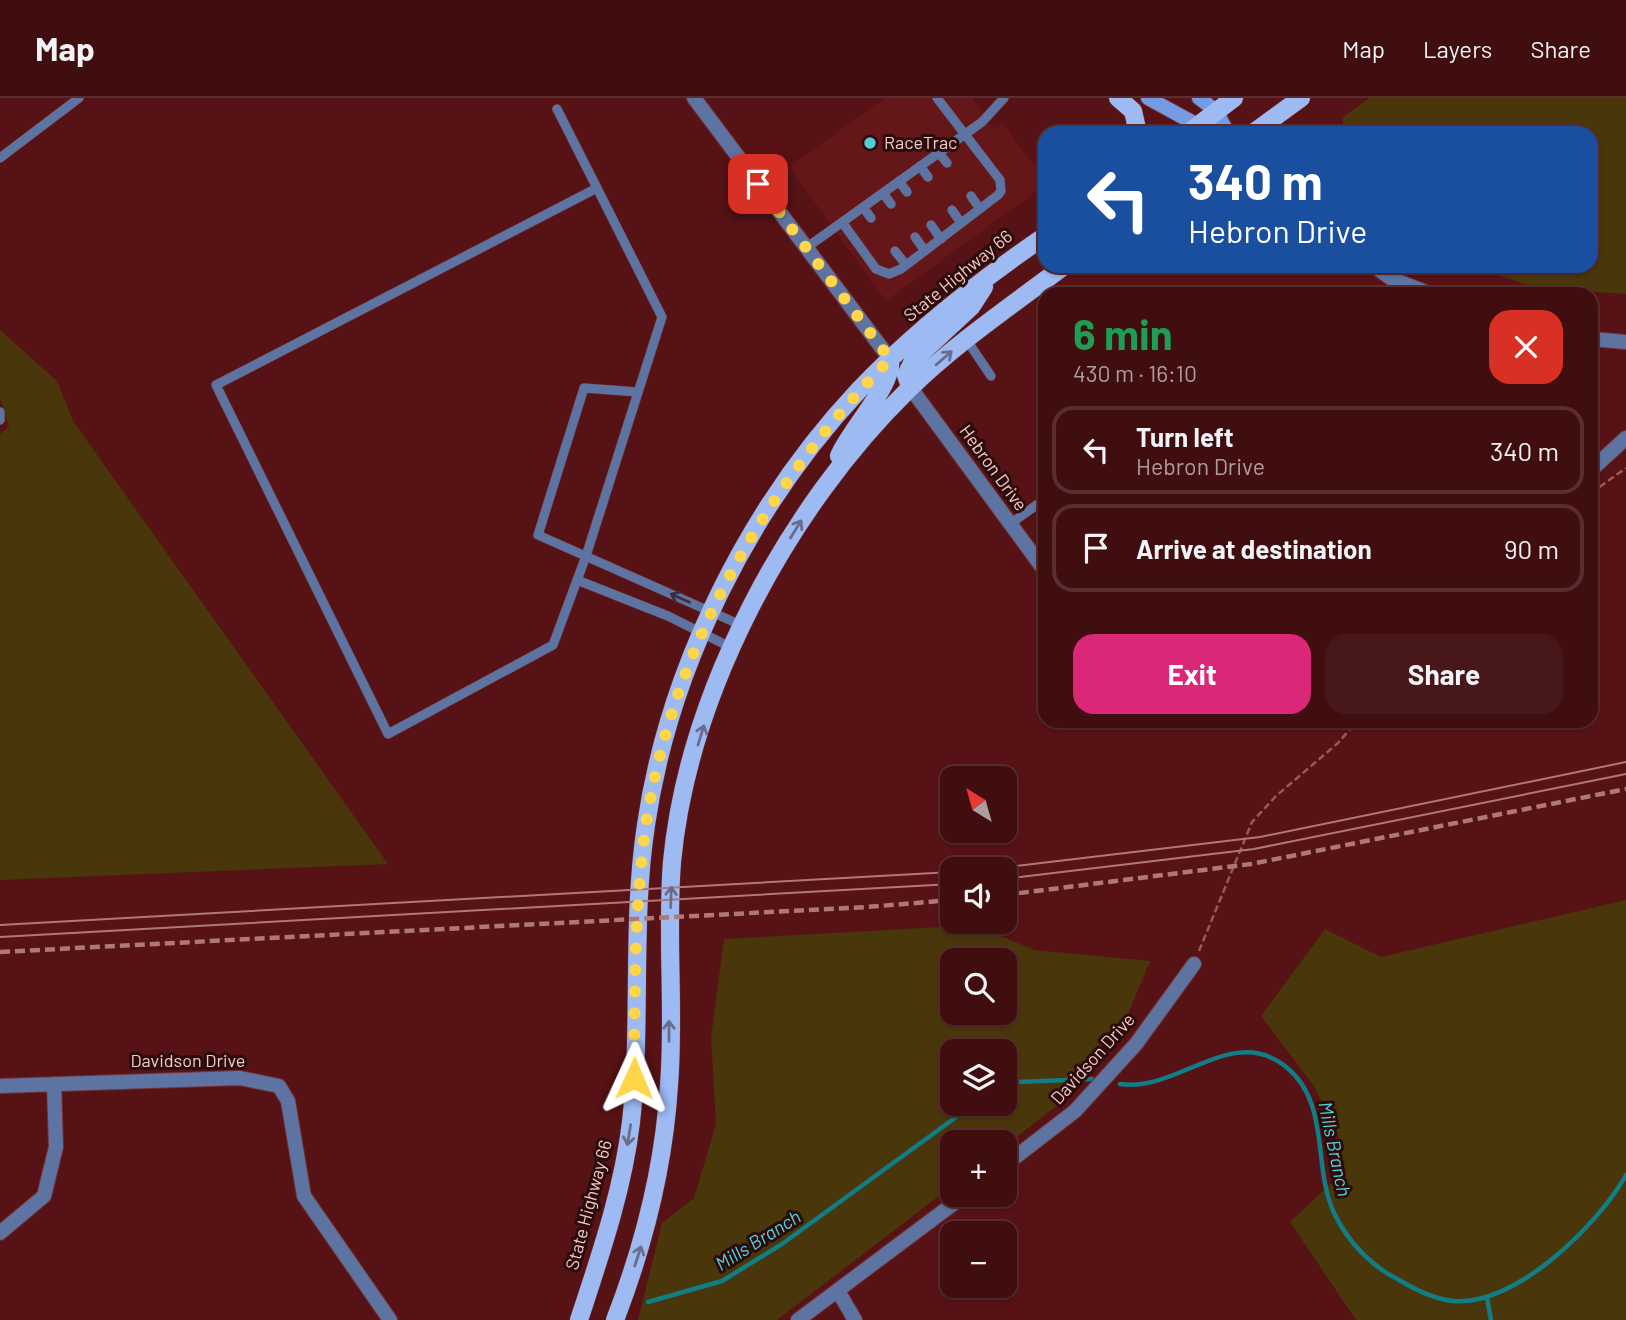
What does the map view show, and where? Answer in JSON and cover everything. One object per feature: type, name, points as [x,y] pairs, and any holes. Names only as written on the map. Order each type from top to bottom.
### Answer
[{"type":"main road","points":[[1118,98],[1133,111],[1142,126]]},
{"type":"main road","points":[[1148,98],[1191,126]]},
{"type":"main road","points":[[1199,98],[1216,111],[1224,126]]},
{"type":"main road","points":[[1203,126],[1216,111],[1234,98]]},
{"type":"main road","points":[[1263,126],[1301,98]]},
{"type":"main road","name":"State Highway 66","points":[[579,1320],[610,1226],[631,1121],[635,969],[646,825],[663,748],[702,634],[745,547],[796,468],[843,409],[890,359],[993,272],[1038,241]]},
{"type":"main road","points":[[911,387],[906,375],[913,361],[971,307],[993,272]]},
{"type":"main road","points":[[830,476],[911,387],[966,339],[1055,273]]},
{"type":"main road","points":[[615,1320],[643,1239],[665,1125],[670,1083],[673,861],[694,758],[716,685],[763,582],[830,476],[846,439],[886,380],[890,359]]},
{"type":"street","points":[[694,98],[890,359]]},
{"type":"street","points":[[1384,273],[1414,287]]},
{"type":"street","points":[[1598,340],[1626,342]]},
{"type":"street","name":"Hebron Drive","points":[[911,387],[1038,562]]},
{"type":"street","points":[[1598,464],[1626,438]]},
{"type":"street","name":"Davidson Drive","points":[[1017,1156],[1075,1111],[1136,1044],[1194,964]]},
{"type":"street","name":"Davidson Drive","points":[[0,1086],[240,1078],[279,1086],[288,1101],[304,1196],[390,1320]]},
{"type":"street","points":[[0,1233],[44,1196],[56,1147],[54,1084]]},
{"type":"street","points":[[799,1320],[949,1207]]},
{"type":"street","points":[[838,1291],[855,1320]]},
{"type":"lane","points":[[0,158],[79,98]]},
{"type":"lane","points":[[842,222],[876,269],[889,274],[906,265],[998,195],[1002,185],[937,98]]},
{"type":"lane","points":[[806,248],[965,134],[997,109],[1004,98]]},
{"type":"lane","points":[[558,109],[662,317],[586,556],[553,645],[388,734],[216,385],[597,188]]},
{"type":"lane","points":[[939,153],[947,163]]},
{"type":"lane","points":[[920,166],[928,177]]},
{"type":"lane","points":[[900,181],[907,192]]},
{"type":"lane","points":[[883,193],[891,204]]},
{"type":"lane","points":[[971,196],[980,209]]},
{"type":"lane","points":[[863,207],[871,218]]},
{"type":"lane","points":[[951,211],[961,223]]},
{"type":"lane","points":[[931,225],[941,239]]},
{"type":"lane","points":[[915,237],[925,251]]},
{"type":"lane","points":[[895,251],[906,265]]},
{"type":"lane","points":[[966,339],[991,376]]},
{"type":"lane","points":[[638,392],[584,388],[538,535],[743,626]]},
{"type":"lane","points":[[0,412],[0,420]]},
{"type":"lane","points":[[1010,524],[1038,504]]},
{"type":"lane","points":[[577,580],[732,648]]},
{"type":"path","points":[[1598,488],[1626,468]]},
{"type":"path","points":[[1194,964],[1252,822],[1276,796],[1338,743],[1351,728]]},
{"type":"shaded area","points":[[885,98],[972,98],[994,129],[1003,123],[1038,171],[1038,190],[886,301],[789,167]]},
{"type":"shaded area","points":[[1369,98],[1626,98],[1626,294],[1598,292],[1598,287],[1532,287],[1493,273],[1598,273],[1598,126],[1342,126],[1343,117]]},
{"type":"shaded area","points":[[0,330],[57,381],[73,421],[388,864],[0,880],[0,434],[9,427],[0,398]]},
{"type":"shaded area","points":[[1626,900],[1626,1320],[1356,1320],[1290,1222],[1336,1179],[1339,1138],[1314,1086],[1261,1016],[1325,929],[1381,957]]},
{"type":"shaded area","points":[[940,927],[940,934],[996,934],[1034,950],[1150,961],[1128,1014],[1060,1103],[1017,1137],[1017,1130],[940,1130],[940,1195],[777,1320],[638,1320],[662,1223],[694,1198],[716,1124],[711,1037],[724,939]]},
{"type":"waterway","name":"Mills Branch","points":[[1120,1084],[1141,1084],[1162,1079],[1224,1056],[1244,1052],[1265,1055],[1285,1066],[1309,1097],[1315,1116],[1327,1194],[1346,1234],[1361,1252],[1389,1274],[1418,1290],[1446,1300],[1477,1299],[1502,1291],[1528,1277],[1552,1259],[1596,1217],[1626,1175]]},
{"type":"waterway","name":"Mills Branch","points":[[1017,1082],[1092,1079]]},
{"type":"waterway","name":"Mills Branch","points":[[648,1302],[722,1281],[782,1244],[958,1116]]},
{"type":"waterway","points":[[1487,1298],[1491,1320]]},
{"type":"tram line","points":[[1017,866],[1260,837],[1626,762]]},
{"type":"tram line","points":[[1017,877],[1254,849],[1626,774]]},
{"type":"tram line","points":[[0,925],[940,873]]},
{"type":"tram line","points":[[0,937],[940,885]]},
{"type":"railway","points":[[1017,893],[1251,864],[1626,789]]},
{"type":"railway","points":[[0,952],[940,901]]},
{"type":"place","name":"RaceTrac","points":[[870,143]]},
{"type":"route","points":[[634,1078],[635,969],[646,825],[663,748],[686,674],[724,587],[770,508],[827,427],[890,359],[758,184]]}]
